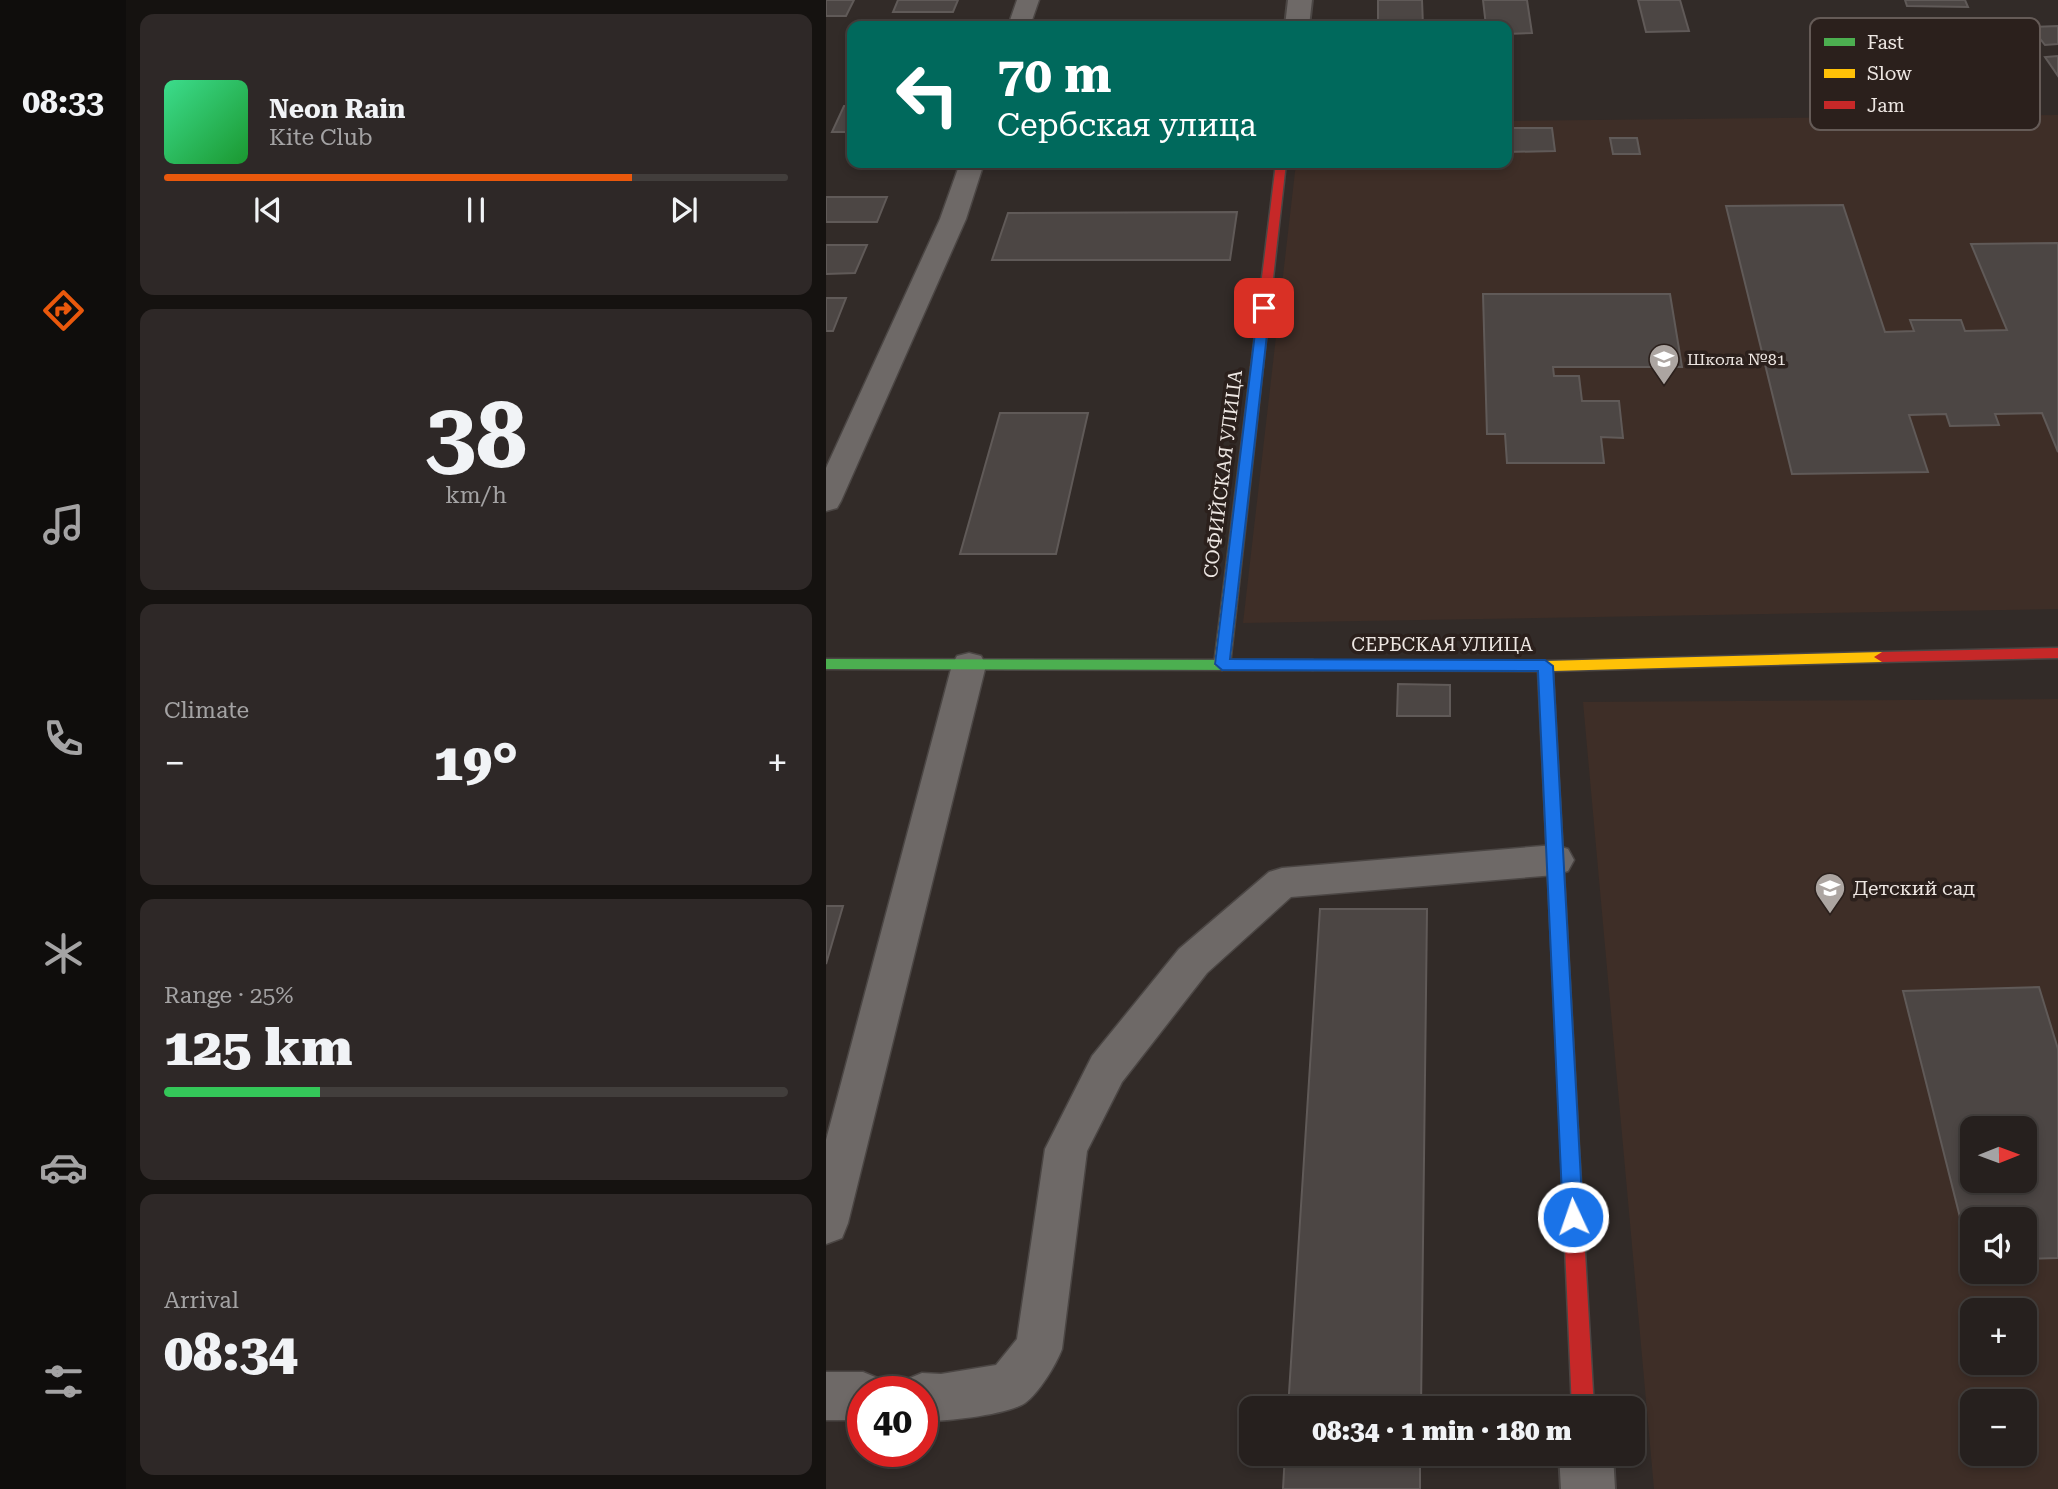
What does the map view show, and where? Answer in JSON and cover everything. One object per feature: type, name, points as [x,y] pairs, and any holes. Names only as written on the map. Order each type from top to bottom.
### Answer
[{"type":"street","points":[[1298,21],[1300,0]]},
{"type":"street","name":"СОФИЙСКАЯ УЛИЦА","points":[[1222,664],[1280,168]]},
{"type":"street","name":"СЕРБСКАЯ УЛИЦА","points":[[826,664],[1545,666],[2058,653]]},
{"type":"street","points":[[1545,666],[1582,1396]]},
{"type":"street","points":[[1586,1466],[1587,1489]]},
{"type":"lane","points":[[1021,21],[1028,0]]},
{"type":"lane","points":[[826,501],[953,219],[970,168]]},
{"type":"lane","points":[[826,1223],[969,665]]},
{"type":"lane","points":[[938,1398],[1009,1386],[1039,1349],[1066,1149],[1107,1069],[1193,961],[1282,883],[1555,860]]},
{"type":"lane","points":[[826,1396],[847,1396]]},
{"type":"shaded area","name":"Школа №81","points":[[2040,115],[2058,115],[2058,609],[1243,623],[1295,168],[1512,168],[1512,121],[1810,118],[1810,130],[2040,130]]},
{"type":"shaded area","name":"Детский сад","points":[[2058,699],[2058,1489],[1654,1489],[1583,702]]},
{"type":"building","points":[[826,0],[854,0],[846,16],[826,16]]},
{"type":"building","points":[[898,0],[958,0],[953,12],[893,12]]},
{"type":"building","points":[[1378,0],[1422,0],[1423,21],[1378,21]]},
{"type":"building","points":[[1483,0],[1527,0],[1532,33],[1512,34],[1512,21],[1485,21]]},
{"type":"building","points":[[1638,0],[1680,0],[1689,31],[1646,32]]},
{"type":"building","points":[[1905,0],[1965,0],[1968,7],[1907,6]]},
{"type":"building","points":[[2058,26],[2058,44],[2045,45],[2040,39],[2040,27]]},
{"type":"building","points":[[2058,56],[2058,76],[2045,57]]},
{"type":"building","points":[[844,106],[847,106],[847,132],[832,132]]},
{"type":"building","points":[[1512,128],[1552,128],[1555,151],[1512,152]]},
{"type":"building","points":[[1610,138],[1637,138],[1640,154],[1613,154]]},
{"type":"building","points":[[826,197],[887,197],[877,222],[826,222]]},
{"type":"building","points":[[1843,205],[1885,332],[1914,331],[1910,320],[1961,320],[1965,331],[2007,330],[1971,244],[2058,243],[2058,452],[2042,413],[1995,414],[1999,425],[1950,426],[1946,414],[1909,415],[1928,472],[1792,474],[1726,206]]},
{"type":"building","points":[[1237,212],[1230,260],[992,260],[1008,213]]},
{"type":"building","points":[[826,245],[867,245],[855,273],[826,274]]},
{"type":"building","points":[[1483,294],[1670,294],[1682,367],[1553,367],[1554,376],[1579,376],[1582,401],[1619,401],[1623,438],[1601,437],[1604,463],[1507,463],[1505,434],[1487,434]]},
{"type":"building","points":[[826,298],[846,298],[833,331],[826,331]]},
{"type":"building","points":[[1000,413],[1088,413],[1056,554],[960,554]]},
{"type":"building","points":[[1398,684],[1450,685],[1450,716],[1397,716]]},
{"type":"building","points":[[826,906],[843,906],[826,964]]},
{"type":"building","points":[[1320,909],[1427,909],[1421,1396],[1289,1396]]},
{"type":"building","points":[[2039,987],[2058,1049],[2058,1258],[2037,1259],[2037,1207],[1960,1207],[1960,1217],[1903,991]]},
{"type":"building","points":[[1284,1466],[1420,1466],[1420,1489],[1283,1489]]},
{"type":"traffic: fast","points":[[826,664],[1313,665]]},
{"type":"traffic: slow","points":[[1222,665],[1257,367]]},
{"type":"traffic: slow","points":[[1313,665],[1545,666],[1882,657]]},
{"type":"traffic: slow","points":[[1545,666],[1569,1130]]},
{"type":"traffic: jam","points":[[1257,367],[1280,168]]},
{"type":"traffic: jam","points":[[1882,657],[2058,653]]},
{"type":"traffic: jam","points":[[1569,1130],[1582,1396]]},
{"type":"place","name":"Школа №81","points":[[1664,386]]},
{"type":"place","name":"Детский сад","points":[[1830,915]]},
{"type":"route","points":[[1264,308],[1222,664],[1545,666],[1573,1217]]}]
